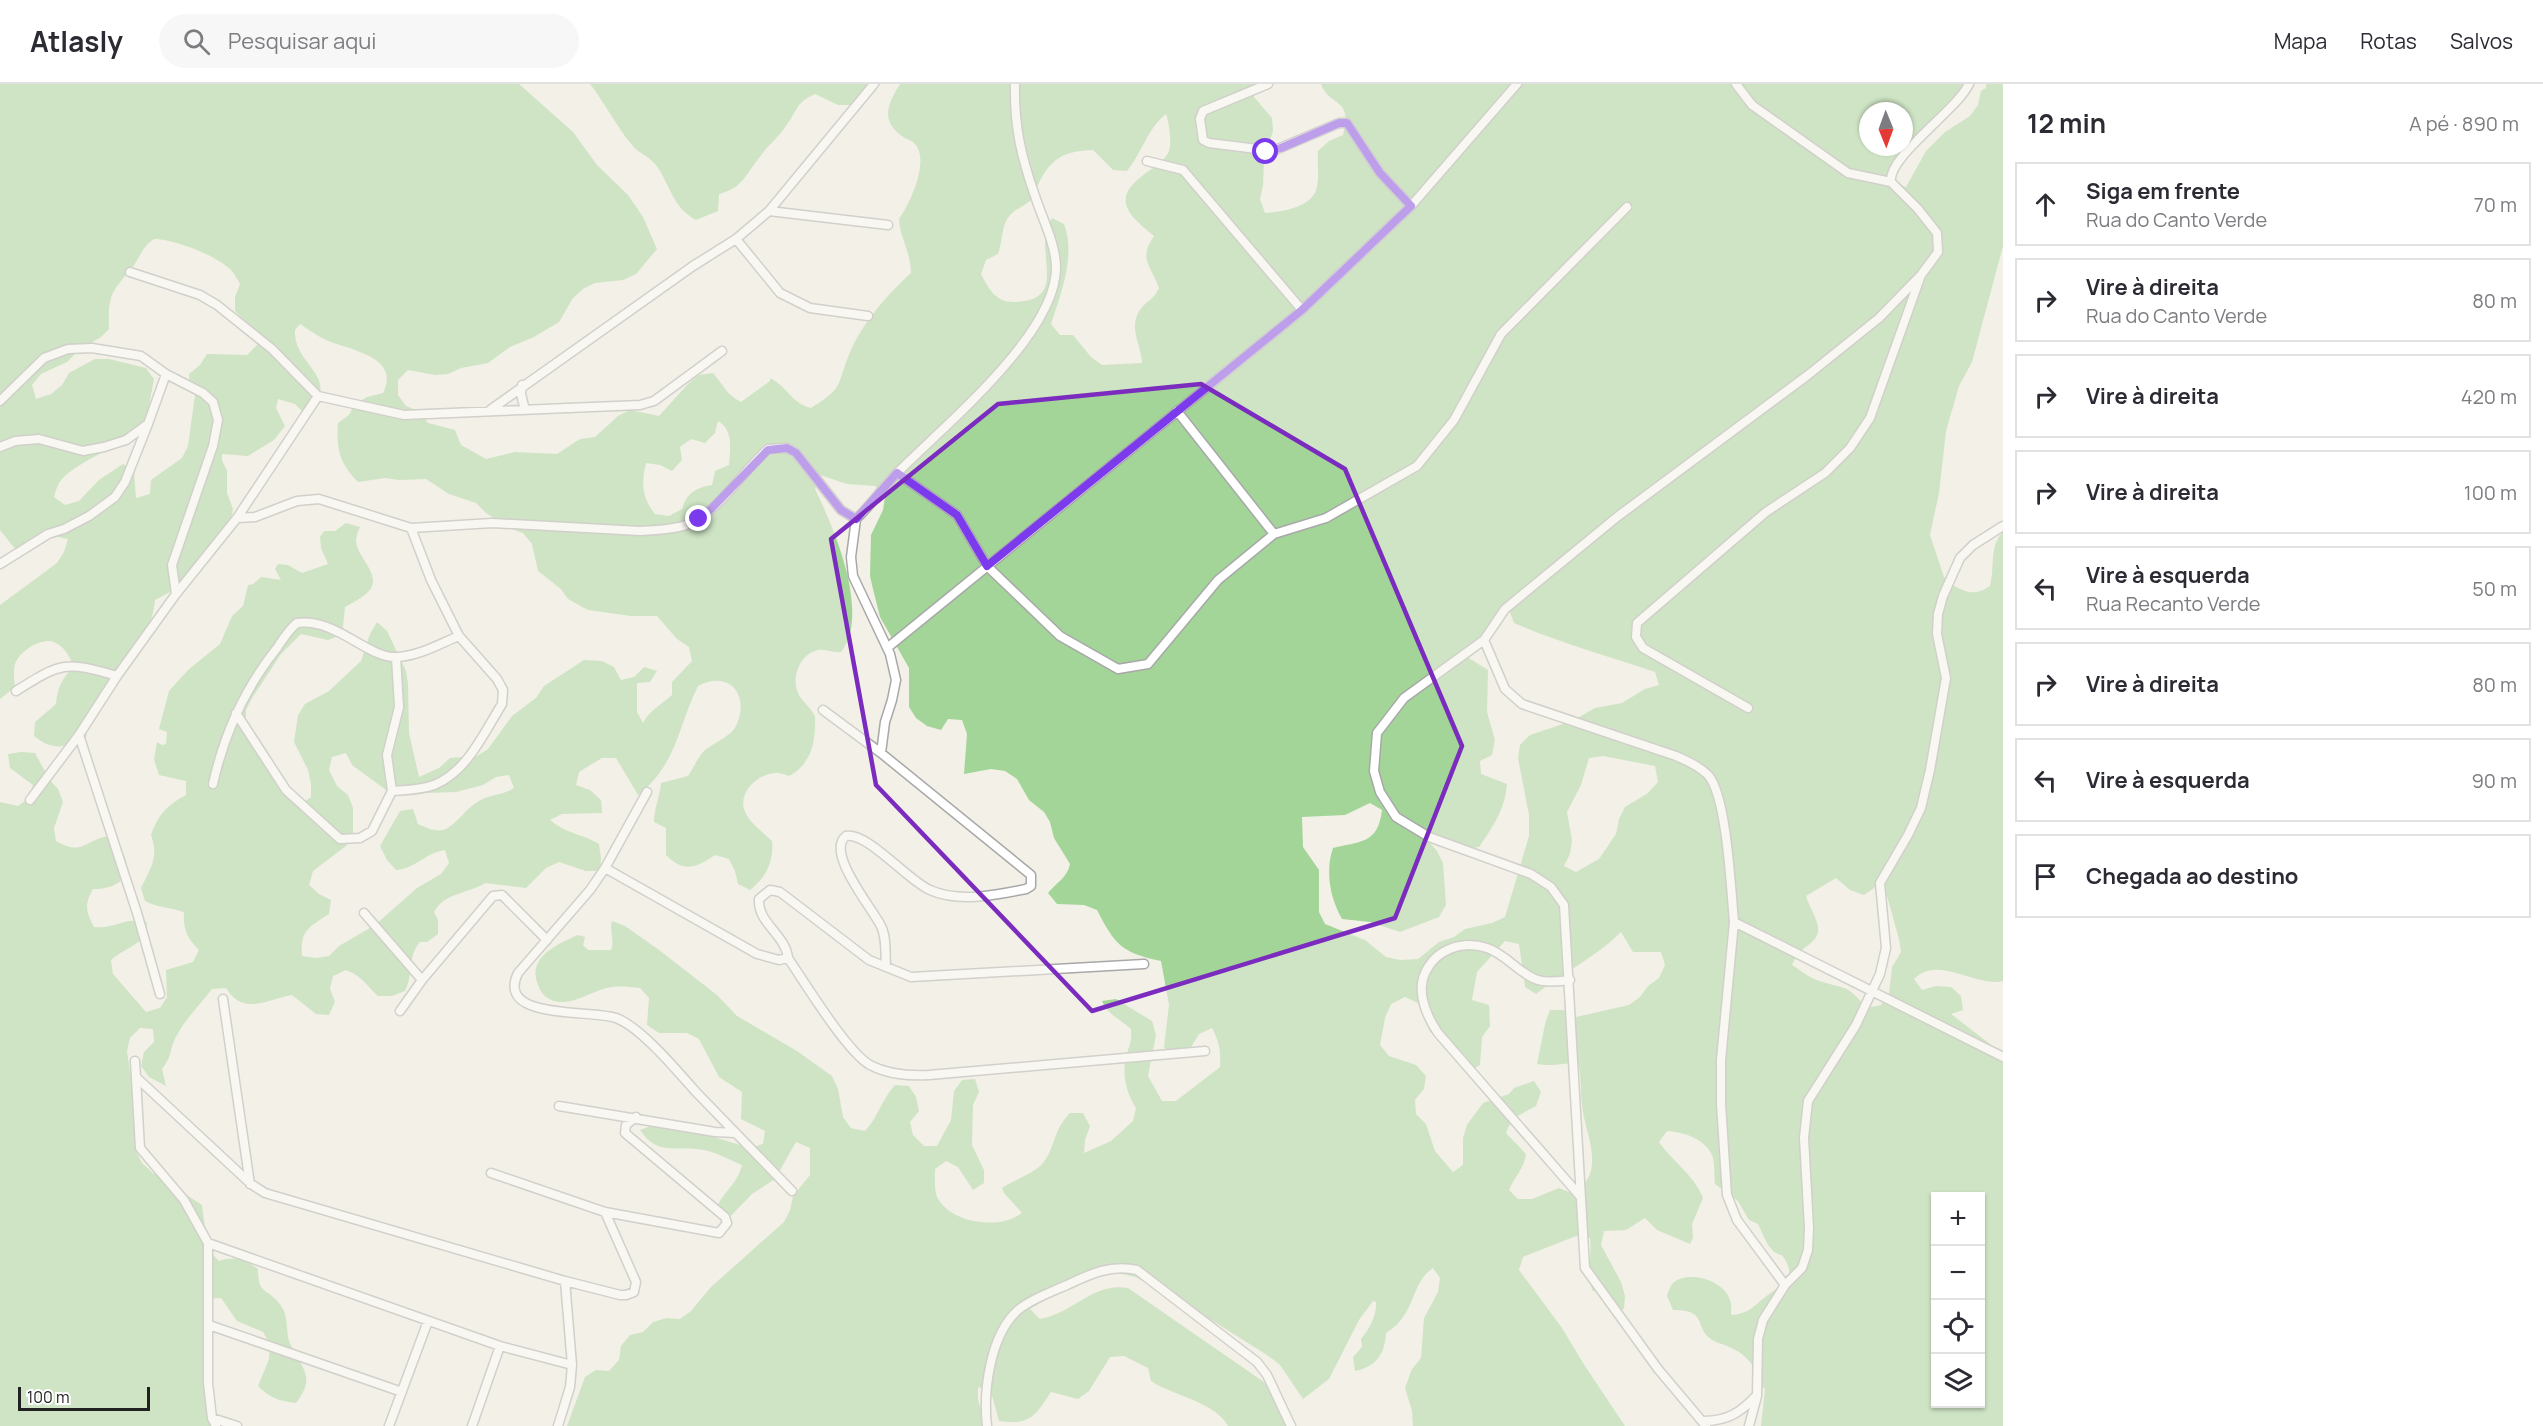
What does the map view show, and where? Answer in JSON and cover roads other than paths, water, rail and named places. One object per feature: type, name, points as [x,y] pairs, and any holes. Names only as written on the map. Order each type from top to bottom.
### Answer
[{"type":"street","points":[[490,410],[693,266],[736,239],[769,211],[874,84]]},
{"type":"street","points":[[881,753],[885,722],[896,680],[887,648],[853,576],[851,557],[856,519],[897,473],[986,386],[1038,322],[1055,284],[1054,251],[1026,172],[1014,119],[1015,84]]},
{"type":"street","points":[[1268,84],[1207,108],[1200,119],[1201,135],[1205,142],[1266,152],[1281,148],[1339,123],[1347,123],[1380,173],[1411,206]]},
{"type":"street","points":[[887,648],[1302,310],[1411,206],[1516,84]]},
{"type":"street","points":[[1736,84],[1752,105],[1848,173],[1891,182],[1918,209],[1937,233],[1938,252],[1921,275],[1879,318],[1808,375],[1617,517],[1505,609],[1484,640],[1404,698],[1377,732],[1374,771],[1387,804],[1396,816],[1429,837],[1531,874],[1551,887],[1559,896],[1566,915],[1586,1271],[1658,1369],[1704,1423],[1738,1414],[1757,1396]]},
{"type":"street","points":[[1891,182],[1892,168],[1954,106],[1969,84]]},
{"type":"street","points":[[1147,161],[1183,170],[1302,310]]},
{"type":"street","points":[[897,473],[957,515],[987,566],[1060,636],[1118,669],[1148,664],[1218,580],[1274,534],[1326,518],[1417,466],[1454,420],[1501,334],[1627,207]]},
{"type":"street","points":[[769,211],[888,225]]},
{"type":"street","points":[[736,239],[780,292],[787,297],[810,308],[868,316]]},
{"type":"street","points":[[130,272],[200,295],[217,305],[272,349],[318,396],[404,416],[646,404],[722,351]]},
{"type":"street","points":[[1748,708],[1643,648],[1636,637],[1637,623],[1766,512],[1825,474],[1850,448],[1870,418],[1921,275]]},
{"type":"street","points":[[0,401],[44,358],[68,349],[92,348],[141,356],[166,374],[203,393],[213,402],[218,420],[206,472],[172,565],[176,594]]},
{"type":"street","points":[[0,564],[48,534],[64,530],[89,516],[115,496],[125,482],[166,374]]},
{"type":"street","points":[[522,386],[521,394],[525,410]]},
{"type":"street","points":[[30,800],[79,735],[117,676],[176,594],[237,518],[318,396]]},
{"type":"street","points":[[1178,411],[1274,534]]},
{"type":"street","points":[[0,447],[15,441],[39,439],[83,451],[126,440],[148,424]]},
{"type":"street","points":[[237,518],[255,517],[297,501],[319,500],[411,528],[455,524],[492,524],[640,531],[685,526],[711,509],[758,458],[768,450],[778,447],[787,448],[796,453],[841,510],[856,519]]},
{"type":"street","points":[[1749,1426],[1757,1396],[1758,1339],[1763,1320],[1785,1285],[1802,1268],[1810,1240],[1804,1138],[1808,1101],[1856,1025],[1873,993],[1886,948],[1880,883],[1921,808],[1946,678],[1937,634],[1940,605],[1960,558],[1973,544],[2003,526]]},
{"type":"street","points":[[392,790],[432,786],[448,778],[470,755],[502,704],[503,690],[459,636],[431,580],[411,528]]},
{"type":"street","points":[[213,784],[225,741],[236,713],[260,669],[297,623],[321,624],[381,653],[396,657],[424,651],[459,636]]},
{"type":"street","points":[[1484,640],[1505,689],[1522,704],[1676,756],[1694,763],[1709,776],[1719,798],[1734,922],[1721,1060],[1721,1104],[1727,1195],[1737,1220],[1785,1285]]},
{"type":"street","points":[[236,713],[286,790],[340,839],[360,838],[372,831],[392,790],[387,755],[399,707],[396,657]]},
{"type":"street","points":[[16,691],[56,668],[77,666],[117,676]]},
{"type":"street","points":[[823,710],[881,753],[1029,872],[1032,879],[1029,888],[1016,891],[959,897],[945,895],[929,890],[915,881],[861,838],[846,836],[840,842],[840,852],[859,893],[881,927],[885,938],[886,968]]},
{"type":"street","points":[[79,735],[136,908],[160,994]]},
{"type":"street","points":[[647,792],[605,868],[590,890],[518,973],[515,980],[516,993],[526,1004],[558,1011],[616,1018],[628,1025],[669,1063],[792,1191]]},
{"type":"street","points":[[605,868],[757,954],[779,960],[788,958]]},
{"type":"street","points":[[1143,964],[911,977],[869,960],[780,892],[770,890],[759,899],[760,913],[784,945],[788,958],[857,1055],[881,1070],[929,1075],[1205,1051]]},
{"type":"street","points":[[400,1011],[422,980],[485,904],[497,894],[512,903],[547,940]]},
{"type":"street","points":[[364,913],[422,980]]},
{"type":"street","points":[[1734,922],[2003,1057]]},
{"type":"street","points":[[1570,980],[1539,981],[1487,948],[1462,946],[1441,951],[1426,970],[1421,985],[1425,1008],[1438,1033],[1580,1196]]},
{"type":"street","points":[[223,999],[250,1184]]},
{"type":"street","points":[[135,1061],[140,1148],[184,1200],[208,1244],[208,1383],[214,1422],[237,1426]]},
{"type":"street","points":[[137,1078],[250,1184],[278,1198],[565,1281],[626,1295],[634,1292],[636,1282],[605,1212]]},
{"type":"street","points":[[559,1106],[636,1117],[715,1132],[735,1133]]},
{"type":"street","points":[[491,1173],[605,1212],[716,1234],[722,1231],[727,1222],[725,1216],[625,1133],[626,1125],[636,1117]]},
{"type":"street","points":[[208,1244],[500,1346],[572,1365]]},
{"type":"street","points":[[987,1426],[986,1401],[990,1368],[1002,1330],[1010,1318],[1029,1303],[1087,1275],[1119,1267],[1137,1270],[1257,1362],[1271,1382],[1291,1426]]},
{"type":"street","points":[[558,1426],[570,1387],[572,1365],[565,1281]]},
{"type":"street","points":[[389,1426],[428,1321]]},
{"type":"street","points":[[209,1325],[402,1392]]},
{"type":"street","points":[[472,1426],[500,1346]]}]
